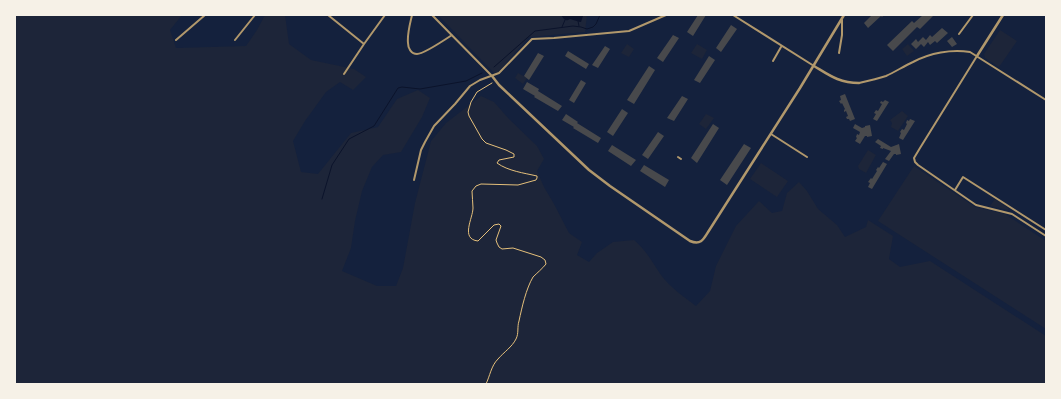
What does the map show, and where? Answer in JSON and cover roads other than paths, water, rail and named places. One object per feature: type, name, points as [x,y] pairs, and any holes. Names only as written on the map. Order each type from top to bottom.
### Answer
[{"type":"street","points":[[176,40],[205,15]]},
{"type":"street","points":[[235,40],[254,15]]},
{"type":"street","points":[[328,15],[364,44]]},
{"type":"street","points":[[344,74],[385,15]]},
{"type":"street","points":[[412,15],[407,41],[409,49],[414,53],[417,54],[424,52],[452,35]]},
{"type":"street","points":[[432,15],[497,82],[589,170],[690,241],[696,243],[703,240],[814,66],[844,15]]},
{"type":"street","points":[[414,180],[421,150],[434,126],[470,86],[480,80],[499,73],[532,39],[629,31],[666,15]]},
{"type":"street","points":[[733,15],[835,79],[848,82],[858,82],[886,76],[919,59],[934,54],[961,51],[970,52],[977,56],[1046,100]]},
{"type":"street","points":[[960,34],[973,15]]},
{"type":"street","points":[[1003,15],[914,158],[918,165],[976,205],[1012,214],[1046,236]]},
{"type":"street","points":[[839,53],[842,35],[842,20]]},
{"type":"street","points":[[773,61],[782,46]]},
{"type":"street","points":[[771,134],[807,157]]},
{"type":"street","points":[[955,190],[963,177],[1046,230]]},
{"type":"street","points":[[1012,214],[1014,210]]},
{"type":"waterway","points":[[494,67],[535,31],[573,26],[587,29],[596,24],[600,15]]},
{"type":"waterway","points":[[562,27],[565,20]]},
{"type":"waterway","points":[[578,21],[579,26]]},
{"type":"waterway","points":[[322,199],[332,165],[349,139],[374,126],[398,88],[420,89],[466,81],[482,73]]}]
